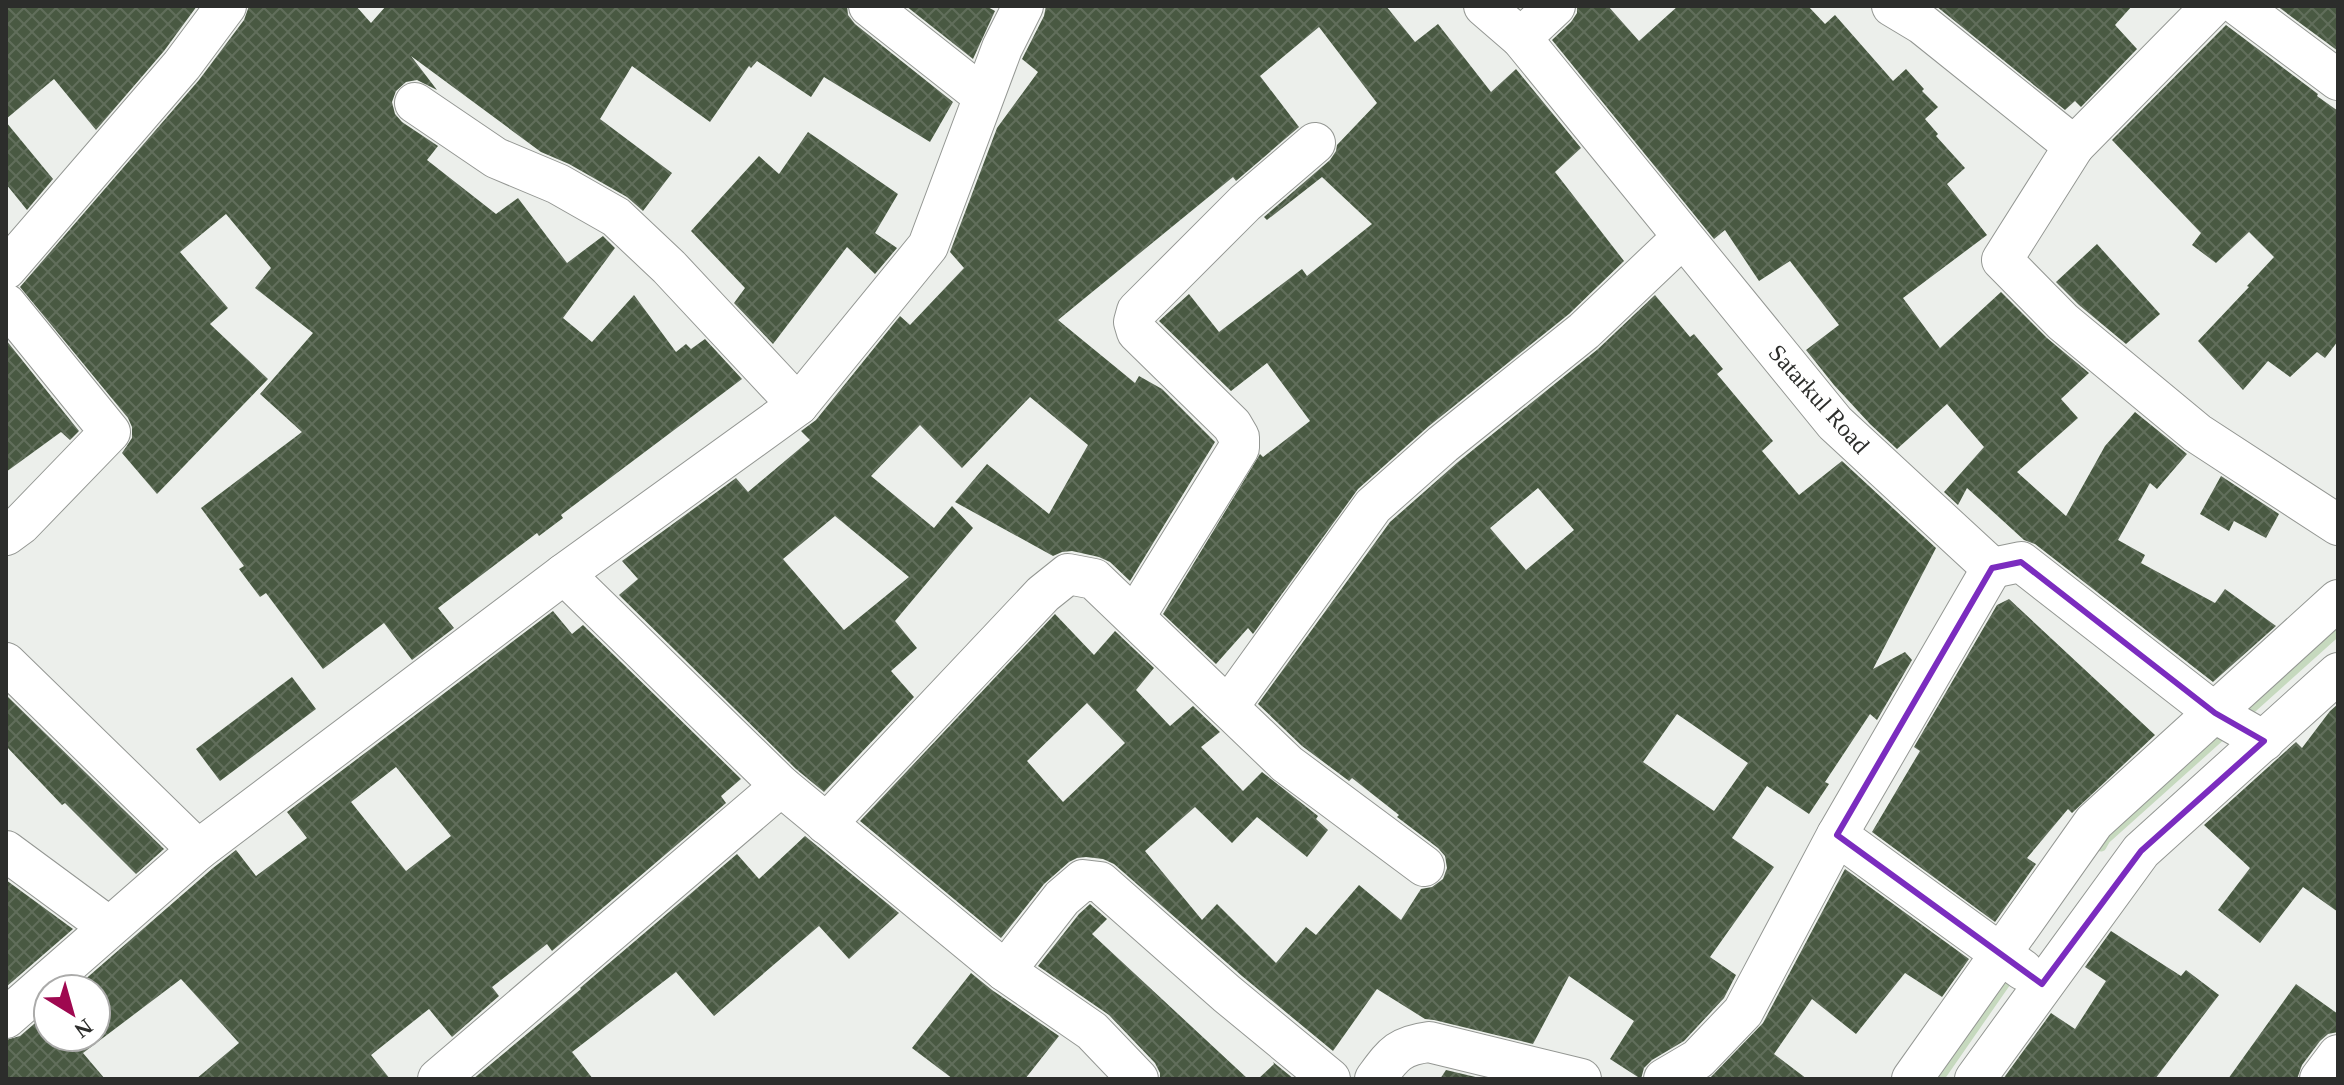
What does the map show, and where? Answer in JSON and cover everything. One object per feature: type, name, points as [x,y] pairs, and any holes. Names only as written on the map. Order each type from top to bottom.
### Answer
[{"type":"street","points":[[6,269],[182,65],[226,6]]},
{"type":"street","points":[[869,6],[983,96]]},
{"type":"street","points":[[6,1018],[198,850],[564,574],[798,405],[928,246],[1002,48],[1023,6]]},
{"type":"street","name":"Satarkul Road","points":[[1484,6],[1521,38],[1835,423],[1992,568]]},
{"type":"street","points":[[1521,38],[1555,6]]},
{"type":"street","points":[[1892,6],[1922,24],[2074,146]]},
{"type":"street","points":[[2212,6],[2074,146],[2002,260],[2063,322],[2197,433],[2338,525]]},
{"type":"street","points":[[2239,6],[2338,80]]},
{"type":"street","points":[[415,103],[496,158],[558,184],[616,217],[669,267],[798,405]]},
{"type":"street","points":[[1135,616],[1239,448],[1239,437],[1232,425],[1137,332],[1134,322],[1137,311],[1245,203],[1315,143]]},
{"type":"street","points":[[1228,707],[1373,506],[1443,444],[1584,331],[1682,238]]},
{"type":"street","points":[[6,304],[110,432],[21,524],[6,535]]},
{"type":"street","points":[[1664,1079],[1698,1059],[1743,1012],[1837,835],[1992,568],[2021,562],[2215,713],[2264,741]]},
{"type":"street","points":[[564,574],[781,786],[1005,971],[1092,1031],[1138,1079]]},
{"type":"street","points":[[826,824],[1043,594],[1068,574],[1094,579],[1287,764],[1424,866]]},
{"type":"street","points":[[1912,1079],[2094,822],[2338,600]]},
{"type":"street","points":[[6,663],[198,850]]},
{"type":"street","points":[[1975,1079],[2141,851],[2338,673]]},
{"type":"street","points":[[438,1079],[781,786]]},
{"type":"street","points":[[1837,835],[2042,984]]},
{"type":"street","points":[[6,851],[109,927]]},
{"type":"street","points":[[1005,971],[1062,898],[1083,880],[1100,882],[1227,994],[1330,1079]]},
{"type":"street","points":[[1375,1079],[1391,1058],[1409,1045],[1429,1042],[1581,1079]]},
{"type":"street","points":[[2320,1079],[2338,1055]]},
{"type":"highlighted area","points":[[2021,562],[2215,713],[2264,741],[2141,851],[2042,984],[1837,835],[1992,568]]},
{"type":"building","points":[[6,6],[197,6],[164,51],[96,130],[54,79],[6,119]]},
{"type":"building","points":[[249,6],[356,6],[371,23],[386,6],[847,6],[848,15],[855,24],[953,102],[930,142],[824,77],[811,97],[757,61],[751,68],[749,66],[710,122],[632,66],[600,119],[672,173],[643,211],[627,197],[541,152],[411,56],[437,90],[417,80],[406,82],[396,91],[392,102],[395,114],[402,122],[438,146],[427,160],[496,214],[518,198],[567,263],[603,236],[615,248],[563,318],[592,342],[634,295],[676,352],[686,344],[691,349],[705,339],[742,379],[561,515],[563,518],[539,536],[537,533],[438,608],[454,628],[412,660],[384,623],[323,669],[266,593],[260,597],[239,569],[244,566],[201,508],[302,432],[260,394],[313,333],[255,288],[271,268],[226,214],[180,252],[228,308],[210,324],[268,379],[157,494],[122,453],[132,438],[128,418],[20,287],[199,80],[244,20]]},
{"type":"building","points":[[906,6],[986,6],[995,11],[973,59]]},
{"type":"building","points":[[1046,6],[1386,6],[1415,42],[1438,24],[1491,92],[1516,69],[1581,148],[1555,172],[1624,261],[1569,314],[1429,426],[1358,489],[1253,634],[1248,628],[1216,664],[1163,614],[1260,454],[1263,457],[1310,421],[1267,363],[1231,391],[1159,321],[1189,294],[1219,332],[1302,269],[1307,276],[1372,224],[1322,177],[1267,220],[1264,217],[1330,160],[1337,145],[1377,103],[1319,27],[1260,76],[1299,127],[1236,181],[1233,177],[1058,320],[1135,383],[1139,376],[1162,389],[1215,442],[1130,581],[1110,562],[1099,557],[1072,551],[1053,556],[955,502],[987,464],[1049,514],[1088,445],[1030,397],[962,468],[920,425],[871,476],[934,528],[952,506],[973,528],[895,621],[917,648],[891,671],[914,697],[824,792],[796,769],[619,595],[638,579],[622,561],[736,478],[748,492],[810,440],[801,431],[816,420],[900,316],[910,325],[964,268],[950,252],[997,128],[1038,72],[1022,59]],"holes":[[[835,516],[909,577],[844,630],[783,559]]]},
{"type":"building","points":[[1577,6],[1608,6],[1639,41],[1678,6],[1808,6],[1825,24],[1835,15],[1893,81],[1906,69],[1938,107],[1925,119],[1965,168],[1947,184],[1987,235],[1903,298],[1940,348],[2001,292],[2047,338],[2089,373],[2061,399],[2078,418],[2017,472],[2066,516],[2105,446],[2135,412],[2187,454],[2157,489],[2150,483],[2118,540],[2145,555],[2141,563],[2215,603],[2225,589],[2276,626],[2213,682],[2035,544],[2024,540],[1967,488],[1958,505],[1944,492],[1984,447],[1947,404],[1897,449],[1834,385],[1806,350],[1839,325],[1790,261],[1759,281],[1725,230],[1714,239],[1552,40],[1571,22],[1577,13]]},
{"type":"building","points":[[1936,6],[2132,6],[2115,25],[2137,49],[2081,107],[2075,101],[2065,110]]},
{"type":"building","points":[[2277,6],[2338,6],[2338,51]]},
{"type":"building","points":[[2226,25],[2338,111],[2338,341],[2325,358],[2317,352],[2290,377],[2268,361],[2243,390],[2198,341],[2274,257],[2249,232],[2216,263],[2192,245],[2201,233],[2112,140]]},
{"type":"building","points":[[6,122],[53,179],[27,210],[6,184]]},
{"type":"building","points":[[808,132],[898,194],[875,233],[897,248],[875,274],[847,247],[773,344],[734,303],[745,288],[691,231],[759,156],[779,174]]},
{"type":"building","points":[[2097,244],[2160,314],[2126,344],[2056,282]]},
{"type":"building","points":[[1655,295],[1690,337],[1694,334],[1723,369],[1717,374],[1773,441],[1762,451],[1799,495],[1842,461],[1936,548],[1873,669],[1905,652],[1912,660],[1877,720],[1870,714],[1825,782],[1829,784],[1809,814],[1767,786],[1732,838],[1774,867],[1710,957],[1736,975],[1724,998],[1684,1041],[1652,1060],[1644,1068],[1641,1079],[1610,1059],[1634,1021],[1569,976],[1533,1044],[1425,1019],[1377,989],[1333,1051],[1114,864],[1086,857],[1069,862],[1044,884],[1001,938],[860,821],[1055,614],[1094,655],[1115,631],[1154,668],[1136,690],[1170,726],[1193,706],[1220,732],[1201,747],[1243,791],[1262,772],[1318,816],[1316,819],[1328,830],[1307,857],[1257,817],[1232,843],[1195,807],[1145,851],[1202,920],[1217,904],[1276,963],[1306,927],[1316,935],[1359,885],[1401,920],[1421,889],[1432,887],[1443,879],[1447,868],[1445,856],[1352,778],[1349,781],[1302,746],[1258,704],[1390,522],[1458,462],[1598,349]],"holes":[[[1538,488],[1574,530],[1526,570],[1490,528]],[[1087,703],[1125,743],[1063,802],[1027,761]],[[1677,714],[1748,763],[1714,811],[1643,762]]]},
{"type":"building","points":[[6,340],[79,431],[70,440],[61,432],[6,472]]},
{"type":"building","points":[[2221,476],[2279,514],[2266,538],[2234,521],[2229,531],[2200,514]]},
{"type":"building","points":[[2009,599],[2155,735],[2072,813],[2068,809],[2027,858],[2036,864],[1995,922],[1872,832],[1920,751],[1914,747],[1997,605]]},
{"type":"building","points":[[553,611],[572,634],[583,625],[741,779],[721,796],[726,803],[552,951],[547,944],[492,987],[499,996],[452,1037],[429,1009],[371,1055],[390,1079],[196,1079],[239,1043],[181,979],[112,1031],[112,973],[92,973],[236,850],[256,876],[307,838],[287,812]],"holes":[[[396,767],[451,836],[406,871],[351,802]]]},
{"type":"building","points":[[292,677],[316,709],[220,781],[196,749]]},
{"type":"building","points":[[6,695],[164,849],[136,874],[65,803],[62,805],[6,746]]},
{"type":"building","points":[[2338,704],[2338,912],[2303,887],[2260,943],[2218,910],[2250,868],[2204,825],[2296,742],[2302,748]]},
{"type":"building","points":[[805,836],[899,913],[849,959],[819,926],[714,1016],[676,972],[572,1052],[593,1079],[473,1079],[737,854],[759,879]]},
{"type":"building","points":[[1845,869],[1969,959],[1942,997],[1905,973],[1856,1034],[1812,999],[1774,1054],[1807,1079],[1709,1079],[1763,1023]]},
{"type":"building","points":[[6,880],[73,929],[6,987]]},
{"type":"building","points":[[1090,904],[1107,919],[1092,934],[1248,1079],[1160,1079],[1155,1063],[1109,1015],[1038,966]]},
{"type":"building","points":[[2111,931],[2181,976],[2186,970],[2219,995],[2155,1079],[2003,1079],[2051,1013],[2075,1029],[2106,981],[2085,967]]},
{"type":"building","points":[[971,973],[1059,1036],[1025,1079],[953,1079],[912,1048]]},
{"type":"building","points":[[2296,984],[2338,1014],[2338,1032],[2328,1034],[2320,1041],[2302,1065],[2297,1079],[2228,1079]]},
{"type":"building","points":[[32,1026],[32,1053],[83,1053],[105,1079],[6,1079],[6,1040],[20,1036]]},
{"type":"building","points":[[1273,1062],[1294,1079],[1258,1079]]},
{"type":"building","points":[[1446,1070],[1484,1079],[1440,1079]]},
{"type":"waterway","points":[[2101,846],[2105,839],[2338,630]]},
{"type":"waterway","points":[[1938,1079],[2013,971]]}]
